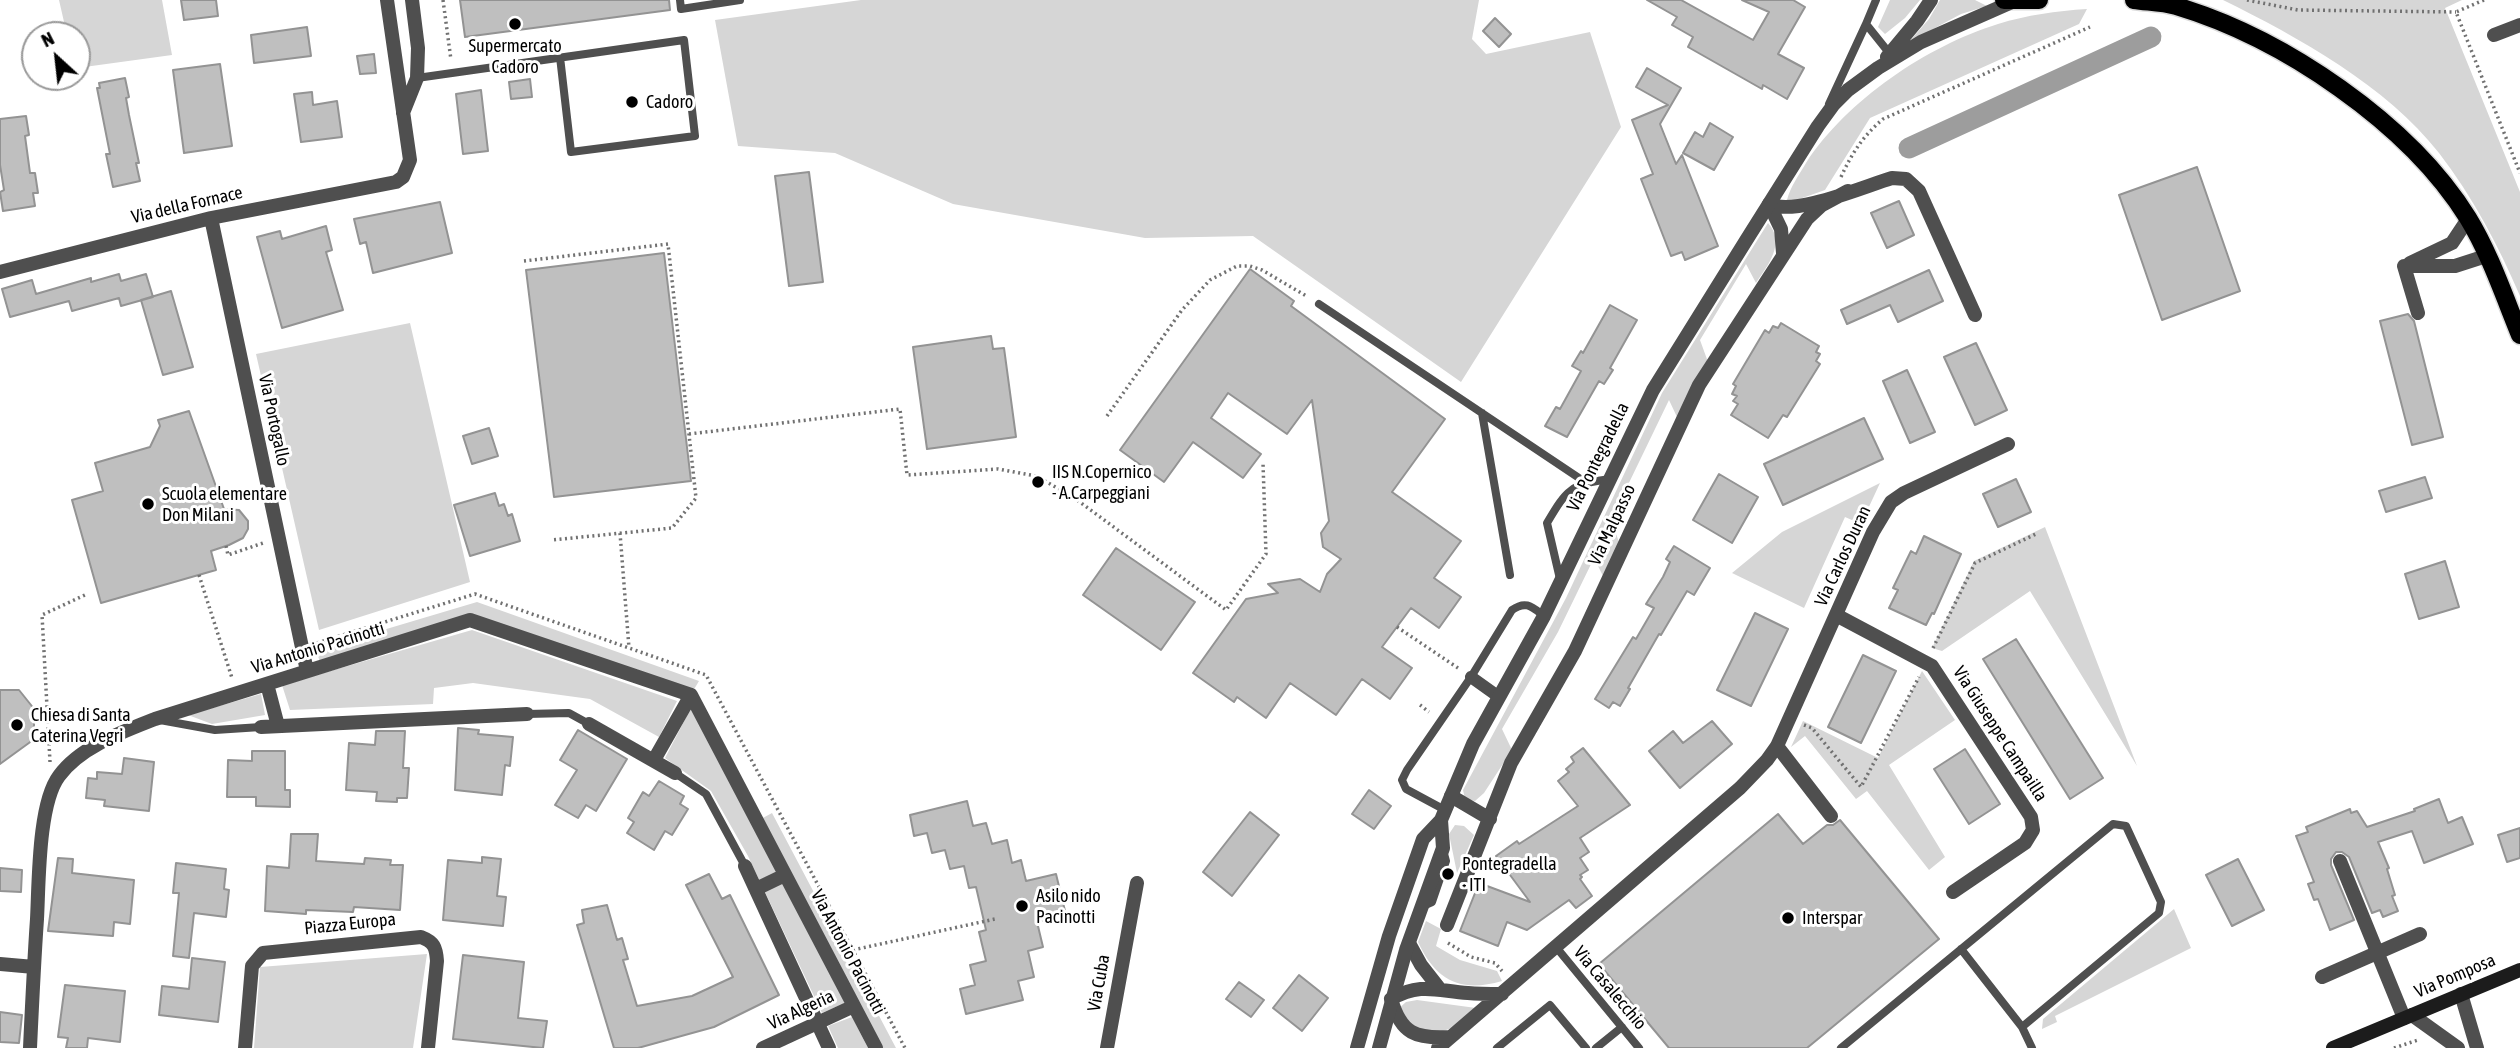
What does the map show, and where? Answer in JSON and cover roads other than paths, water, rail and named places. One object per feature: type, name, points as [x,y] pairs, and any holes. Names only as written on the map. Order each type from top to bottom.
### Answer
[{"type":"main road","name":"Via Pontegradella","points":[[2004,0],[2038,0]]},
{"type":"main road","points":[[2134,0],[2174,5],[2217,21],[2309,69],[2365,107],[2413,150],[2440,179],[2468,219],[2520,335]]},
{"type":"main road","points":[[2193,0],[2217,21]]},
{"type":"main road","name":"Via Pomposa","points":[[2333,1048],[2350,1045],[2408,1016],[2520,970]]},
{"type":"street","name":"Via Pontegradella","points":[[1878,68],[1931,0]]},
{"type":"street","name":"Via Pontegradella","points":[[1357,1048],[1372,992],[1423,839],[1446,808],[1473,744],[1544,616],[1653,390],[1769,204],[1818,126],[1841,97],[1878,68],[1921,41],[2014,1]]},
{"type":"street","points":[[412,2],[418,48],[417,78],[403,114],[387,4],[412,2]]},
{"type":"street","points":[[2494,35],[2520,25]]},
{"type":"street","points":[[394,51],[418,48]]},
{"type":"street","name":"Via della Fornace","points":[[0,272],[211,218],[396,182],[403,177],[410,160],[403,114]]},
{"type":"street","name":"Via Malpasso","points":[[1769,204],[1778,208],[1789,208],[1892,178],[1903,178],[1915,186],[1975,315]]},
{"type":"street","name":"Via Malpasso","points":[[1447,925],[1511,763],[1575,651],[1699,385],[1812,213],[1848,191]]},
{"type":"street","points":[[1769,204],[1781,229],[1783,255]]},
{"type":"street","name":"Via Portogallo","points":[[211,218],[307,671]]},
{"type":"street","points":[[2404,266],[2452,243],[2468,219]]},
{"type":"street","points":[[2404,266],[2455,266],[2486,256]]},
{"type":"street","points":[[2404,266],[2418,313]]},
{"type":"street","name":"Via Carlos Duran","points":[[1438,1048],[1740,788],[1768,760],[1777,746],[1873,532],[1891,502],[1904,493],[2008,444]]},
{"type":"street","name":"Via Giuseppe Campailla","points":[[1836,615],[1932,666],[2031,817],[2033,830],[2025,843],[1953,892]]},
{"type":"street","name":"Via Antonio Pacinotti","points":[[30,1048],[40,869],[47,803],[51,789],[67,767],[92,748],[155,719],[470,620],[691,695],[876,1048]]},
{"type":"street","points":[[1471,677],[1499,697]]},
{"type":"street","points":[[267,684],[278,726]]},
{"type":"street","points":[[654,760],[691,695]]},
{"type":"street","points":[[261,727],[527,714]]},
{"type":"street","points":[[589,724],[675,773]]},
{"type":"street","points":[[1777,746],[1830,816]]},
{"type":"street","name":"Via Pontegradella","points":[[1379,1048],[1391,999],[1443,848],[1446,808]]},
{"type":"street","points":[[1446,808],[1490,819]]},
{"type":"street","name":"Via Pomposa","points":[[2340,860],[2408,1016]]},
{"type":"street","points":[[745,866],[829,1048]]},
{"type":"street","points":[[756,889],[785,875]]},
{"type":"street","name":"Via Cuba","points":[[1107,1048],[1137,883]]},
{"type":"street","points":[[2322,977],[2420,934]]},
{"type":"street","name":"Piazza Europa","points":[[244,1048],[252,967],[263,953],[421,937],[436,948],[437,961],[428,1048]]},
{"type":"street","points":[[1409,943],[1421,965],[1439,988]]},
{"type":"street","points":[[0,964],[34,967]]},
{"type":"street","points":[[1372,992],[1391,999],[1415,988],[1502,994]]},
{"type":"street","points":[[2461,994],[2477,1048]]},
{"type":"street","points":[[1391,999],[1400,1023],[1417,1036],[1429,1039],[1451,1037]]},
{"type":"street","name":"Via Algeria","points":[[763,1048],[854,1006]]},
{"type":"street","points":[[2408,1016],[2458,1048]]},
{"type":"lane","points":[[680,0],[681,9],[740,0]]},
{"type":"lane","name":"Via Pontegradella","points":[[1818,126],[1876,0]]},
{"type":"lane","points":[[1866,24],[1890,54]]},
{"type":"lane","points":[[417,78],[559,57],[684,40],[695,136],[571,152],[559,57]]},
{"type":"lane","points":[[1319,304],[1585,482]]},
{"type":"lane","points":[[1482,413],[1510,575]]},
{"type":"lane","points":[[1560,583],[1547,523],[1560,500],[1572,489],[1585,482],[1611,479]]},
{"type":"lane","points":[[1446,808],[1406,789],[1402,780],[1512,610],[1520,604],[1528,604],[1544,616]]},
{"type":"lane","points":[[527,714],[569,713],[589,724]]},
{"type":"lane","points":[[155,719],[215,730],[261,727]]},
{"type":"lane","points":[[675,773],[706,794],[745,866]]},
{"type":"lane","points":[[1841,1048],[2113,824],[2126,826],[2161,902],[2159,913],[2022,1027]]},
{"type":"lane","name":"Via Casalecchio","points":[[1556,947],[1636,1047]]},
{"type":"lane","points":[[1961,949],[2022,1027],[2032,1048]]},
{"type":"lane","points":[[1497,1048],[1550,1004],[1586,1048]]},
{"type":"lane","points":[[1596,1048],[1622,1027]]},
{"type":"waterway","points":[[1909,148],[2151,37]]},
{"type":"place","name":"Supermercato Cadoro","points":[[515,24]]},
{"type":"place","name":"Cadoro","points":[[632,102]]},
{"type":"place","name":"IIS N.Copernico - A.Carpeggiani","points":[[1038,482]]},
{"type":"place","name":"Scuola elementare Don Milani","points":[[148,504]]},
{"type":"place","name":"Chiesa di Santa Caterina Vegri","points":[[17,725]]},
{"type":"place","name":"Pontegradella - ITI","points":[[1448,874]]},
{"type":"place","name":"Asilo nido Pacinotti","points":[[1022,906]]},
{"type":"place","name":"Interspar","points":[[1788,918]]}]
